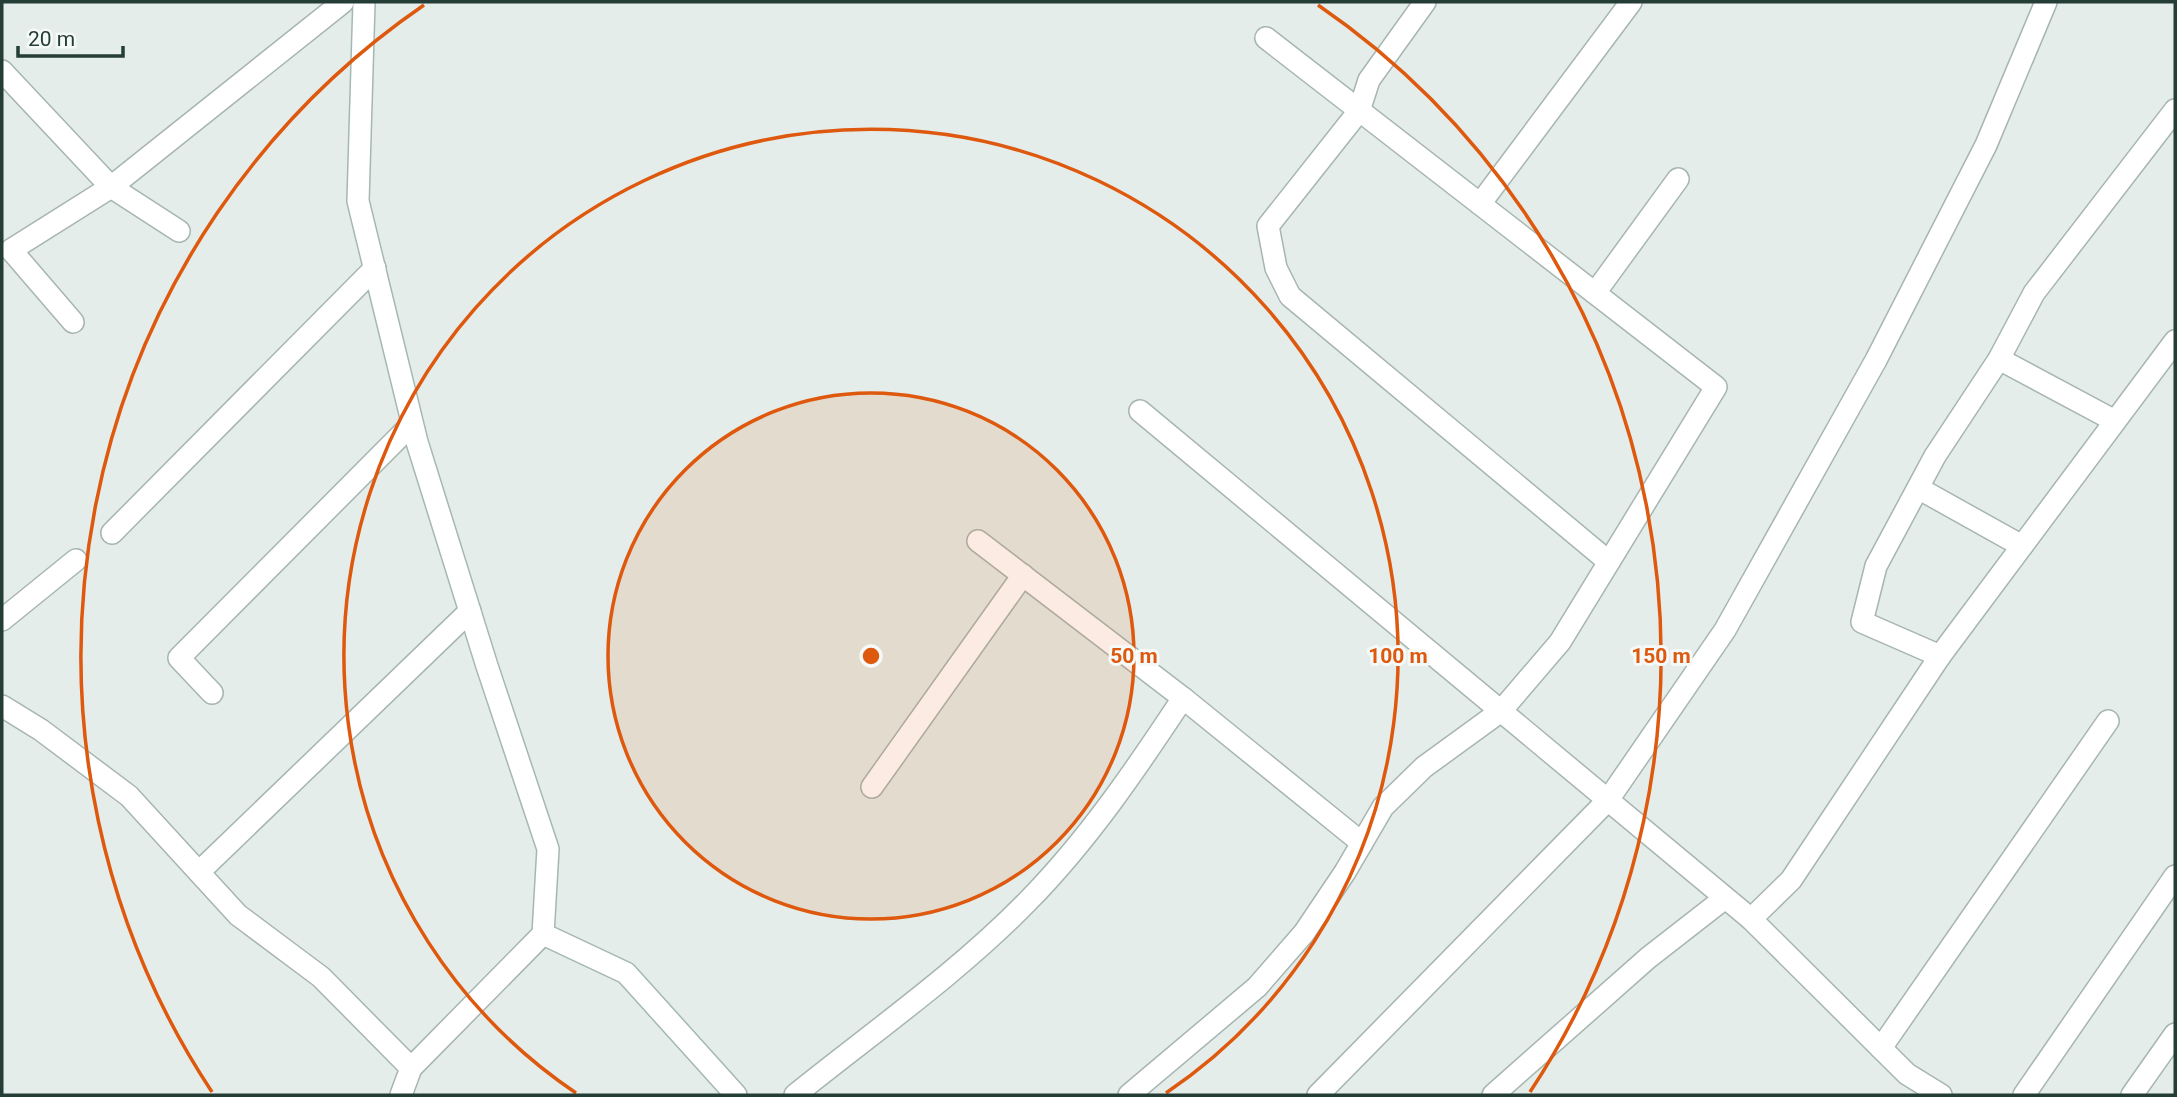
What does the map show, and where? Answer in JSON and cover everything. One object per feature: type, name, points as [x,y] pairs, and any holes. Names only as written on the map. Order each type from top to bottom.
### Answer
[{"type":"street","points":[[73,322],[11,250],[111,187],[343,2]]},
{"type":"street","points":[[364,2],[358,201],[412,424],[548,849],[543,934],[411,1068],[401,1095]]},
{"type":"street","points":[[1425,2],[1369,80],[1359,111],[1268,226],[1276,268],[1290,296],[1609,562]]},
{"type":"street","points":[[1480,204],[1631,2]]},
{"type":"street","points":[[1318,1095],[1608,800],[1726,630],[1876,360],[1986,145],[2046,2]]},
{"type":"street","points":[[1129,1095],[1257,987],[1304,933],[1382,807],[1424,767],[1501,711],[1560,642],[1716,387],[1266,38]]},
{"type":"street","points":[[2,71],[111,187],[179,231]]},
{"type":"street","points":[[1940,656],[1863,622],[1876,566],[1935,456],[1999,359],[2034,293],[2175,110]]},
{"type":"street","points":[[1595,293],[1678,179]]},
{"type":"street","points":[[112,533],[375,268]]},
{"type":"street","points":[[1751,919],[1791,880],[1940,656],[2175,341]]},
{"type":"street","points":[[1999,359],[2115,421]]},
{"type":"street","points":[[1140,411],[1751,919],[1907,1074],[1941,1095]]},
{"type":"street","points":[[212,693],[179,658],[412,424]]},
{"type":"street","points":[[1918,488],[2022,546]]},
{"type":"street","points":[[978,541],[1183,698],[1362,843]]},
{"type":"street","points":[[2,620],[76,560]]},
{"type":"street","points":[[872,787],[1023,575]]},
{"type":"street","points":[[198,872],[470,611]]},
{"type":"street","points":[[795,1095],[976,949],[1029,901],[1118,795],[1183,698]]},
{"type":"street","points":[[2,706],[41,730],[129,796],[238,915],[321,977],[411,1068]]},
{"type":"street","points":[[1881,1048],[2108,721]]},
{"type":"street","points":[[2024,1095],[2175,876]]},
{"type":"street","points":[[1493,1095],[1648,958],[1725,898]]},
{"type":"street","points":[[543,934],[626,973],[736,1095]]},
{"type":"street","points":[[2132,1095],[2175,1034]]}]
